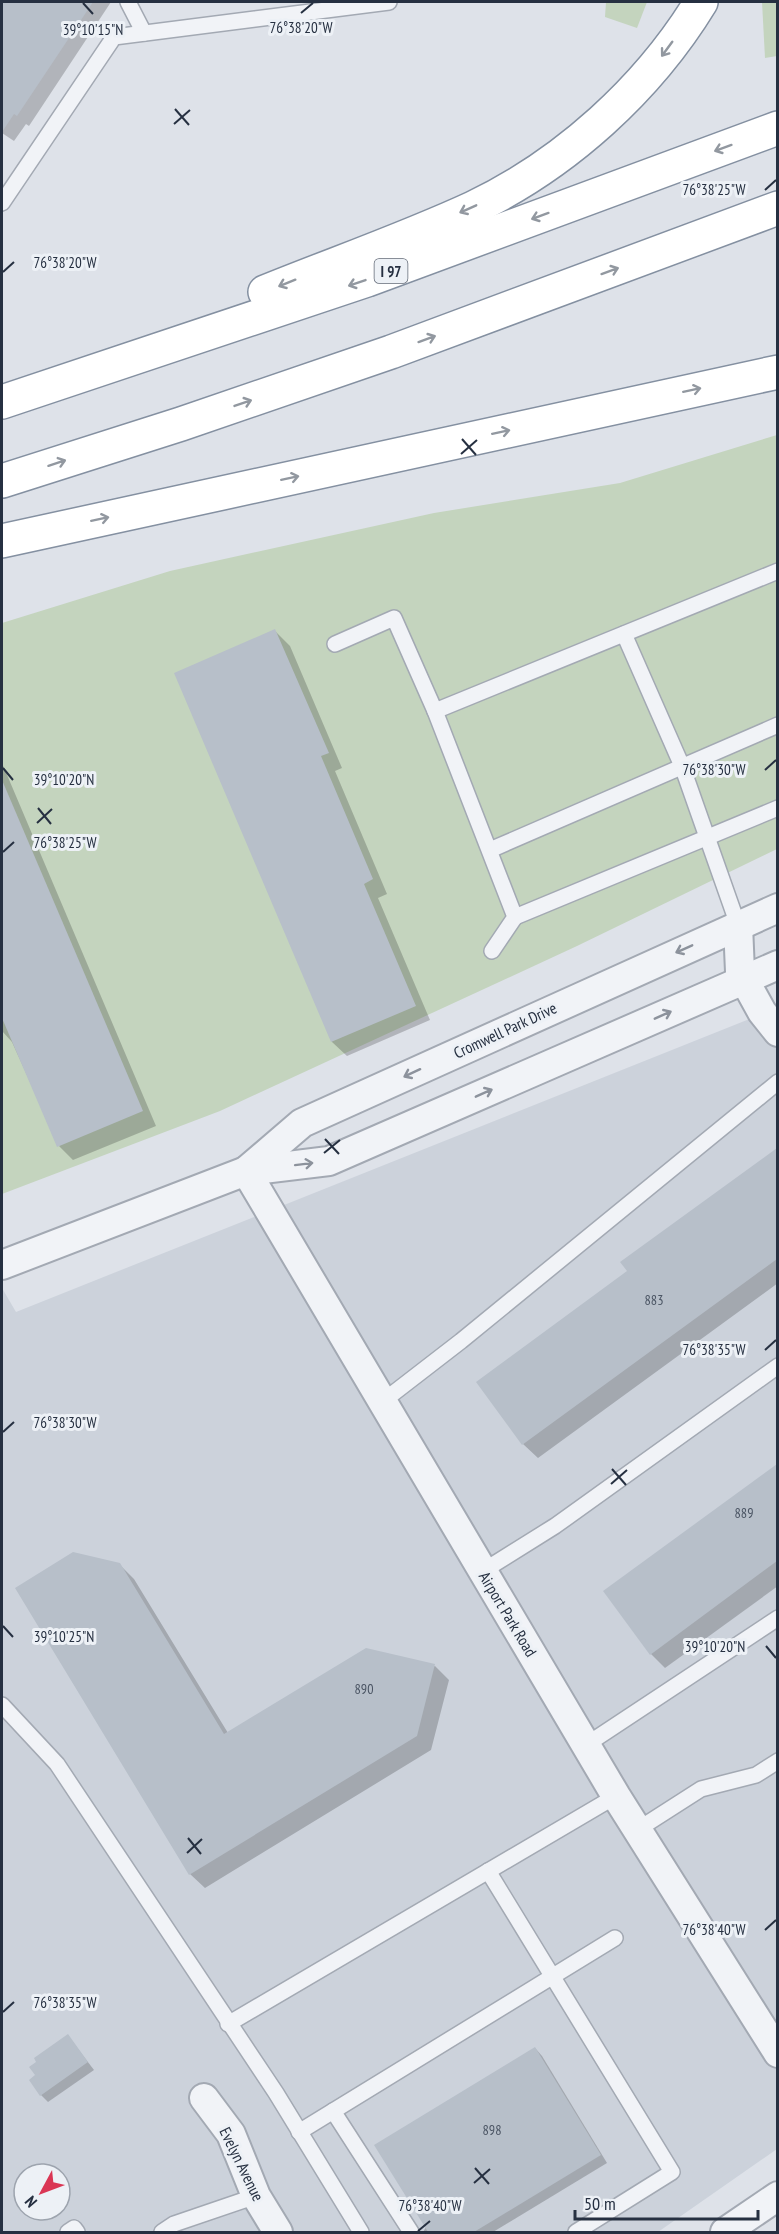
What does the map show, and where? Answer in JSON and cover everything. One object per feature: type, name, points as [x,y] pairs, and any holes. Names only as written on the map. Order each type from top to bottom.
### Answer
[{"type":"highway","points":[[2,400],[474,207],[517,183],[558,155],[623,101],[662,57],[700,2]]},
{"type":"highway","name":"I 97","points":[[2,400],[367,280],[777,128]]},
{"type":"highway","points":[[2,481],[181,424],[391,352],[777,208]]},
{"type":"highway","points":[[2,541],[777,372]]},
{"type":"street","name":"Cromwell Park Drive","points":[[246,1171],[302,1123],[777,908]]},
{"type":"street","points":[[738,925],[740,972],[762,1012],[777,1032]]},
{"type":"street","name":"Cromwell Park Drive","points":[[2,1265],[246,1171],[329,1161],[777,965]]},
{"type":"street","name":"Airport Park Road","points":[[246,1171],[616,1796],[777,2054]]},
{"type":"street","name":"Evelyn Avenue","points":[[204,2098],[231,2134],[256,2196],[278,2232]]},
{"type":"street","points":[[725,2232],[777,2196]]},
{"type":"lane","points":[[128,2],[144,33]]},
{"type":"lane","points":[[2,203],[114,38],[389,2]]},
{"type":"lane","points":[[435,711],[777,571]]},
{"type":"lane","points":[[335,644],[394,618],[435,711],[516,917]]},
{"type":"lane","points":[[624,634],[682,766],[738,925]]},
{"type":"lane","points":[[490,850],[777,725]]},
{"type":"lane","points":[[492,951],[516,917],[777,808]]},
{"type":"lane","points":[[382,1402],[461,1341],[777,1082]]},
{"type":"lane","points":[[483,1571],[555,1526],[777,1366]]},
{"type":"lane","points":[[586,1745],[777,1618]]},
{"type":"lane","points":[[2,1705],[57,1764],[299,2132],[361,2232]]},
{"type":"lane","points":[[637,1830],[701,1789],[756,1775],[777,1761]]},
{"type":"lane","points":[[228,2024],[616,1796]]},
{"type":"lane","points":[[488,1870],[672,2172],[576,2232]]},
{"type":"lane","points":[[299,2132],[615,1938]]},
{"type":"lane","points":[[333,2111],[411,2232]]},
{"type":"lane","points":[[172,2230],[256,2196]]},
{"type":"lane","points":[[68,2232],[74,2228],[77,2232]]},
{"type":"shaded area","points":[[777,1008],[777,2149],[658,2232],[2,2232],[2,1288],[16,1312]]},
{"type":"green space","points":[[606,2],[647,2],[637,28],[605,17]]},
{"type":"green space","points":[[762,2],[777,2],[777,56],[765,58]]},
{"type":"green space","points":[[777,435],[777,849],[577,946],[220,1111],[2,1194],[2,623],[170,571],[434,513],[620,483]]},
{"type":"building","points":[[2,2],[93,2],[17,116],[14,114],[2,132]]},
{"type":"building","points":[[275,629],[329,753],[321,756],[373,879],[364,884],[416,1006],[331,1042],[174,673]]},
{"type":"building","points":[[2,780],[143,1111],[57,1147],[2,1018]]},
{"type":"building","points":[[777,1148],[777,1259],[522,1445],[476,1382],[627,1271],[620,1262]]},
{"type":"building","points":[[777,1464],[777,1561],[650,1655],[603,1591]]},
{"type":"building","points":[[73,1552],[120,1563],[224,1734],[366,1648],[435,1664],[417,1736],[189,1875],[15,1588]]},
{"type":"building","points":[[68,2034],[88,2062],[40,2096],[29,2080],[35,2075],[29,2067],[36,2062],[34,2058]]},
{"type":"building","points":[[535,2047],[601,2155],[474,2232],[428,2232],[374,2145]]}]
